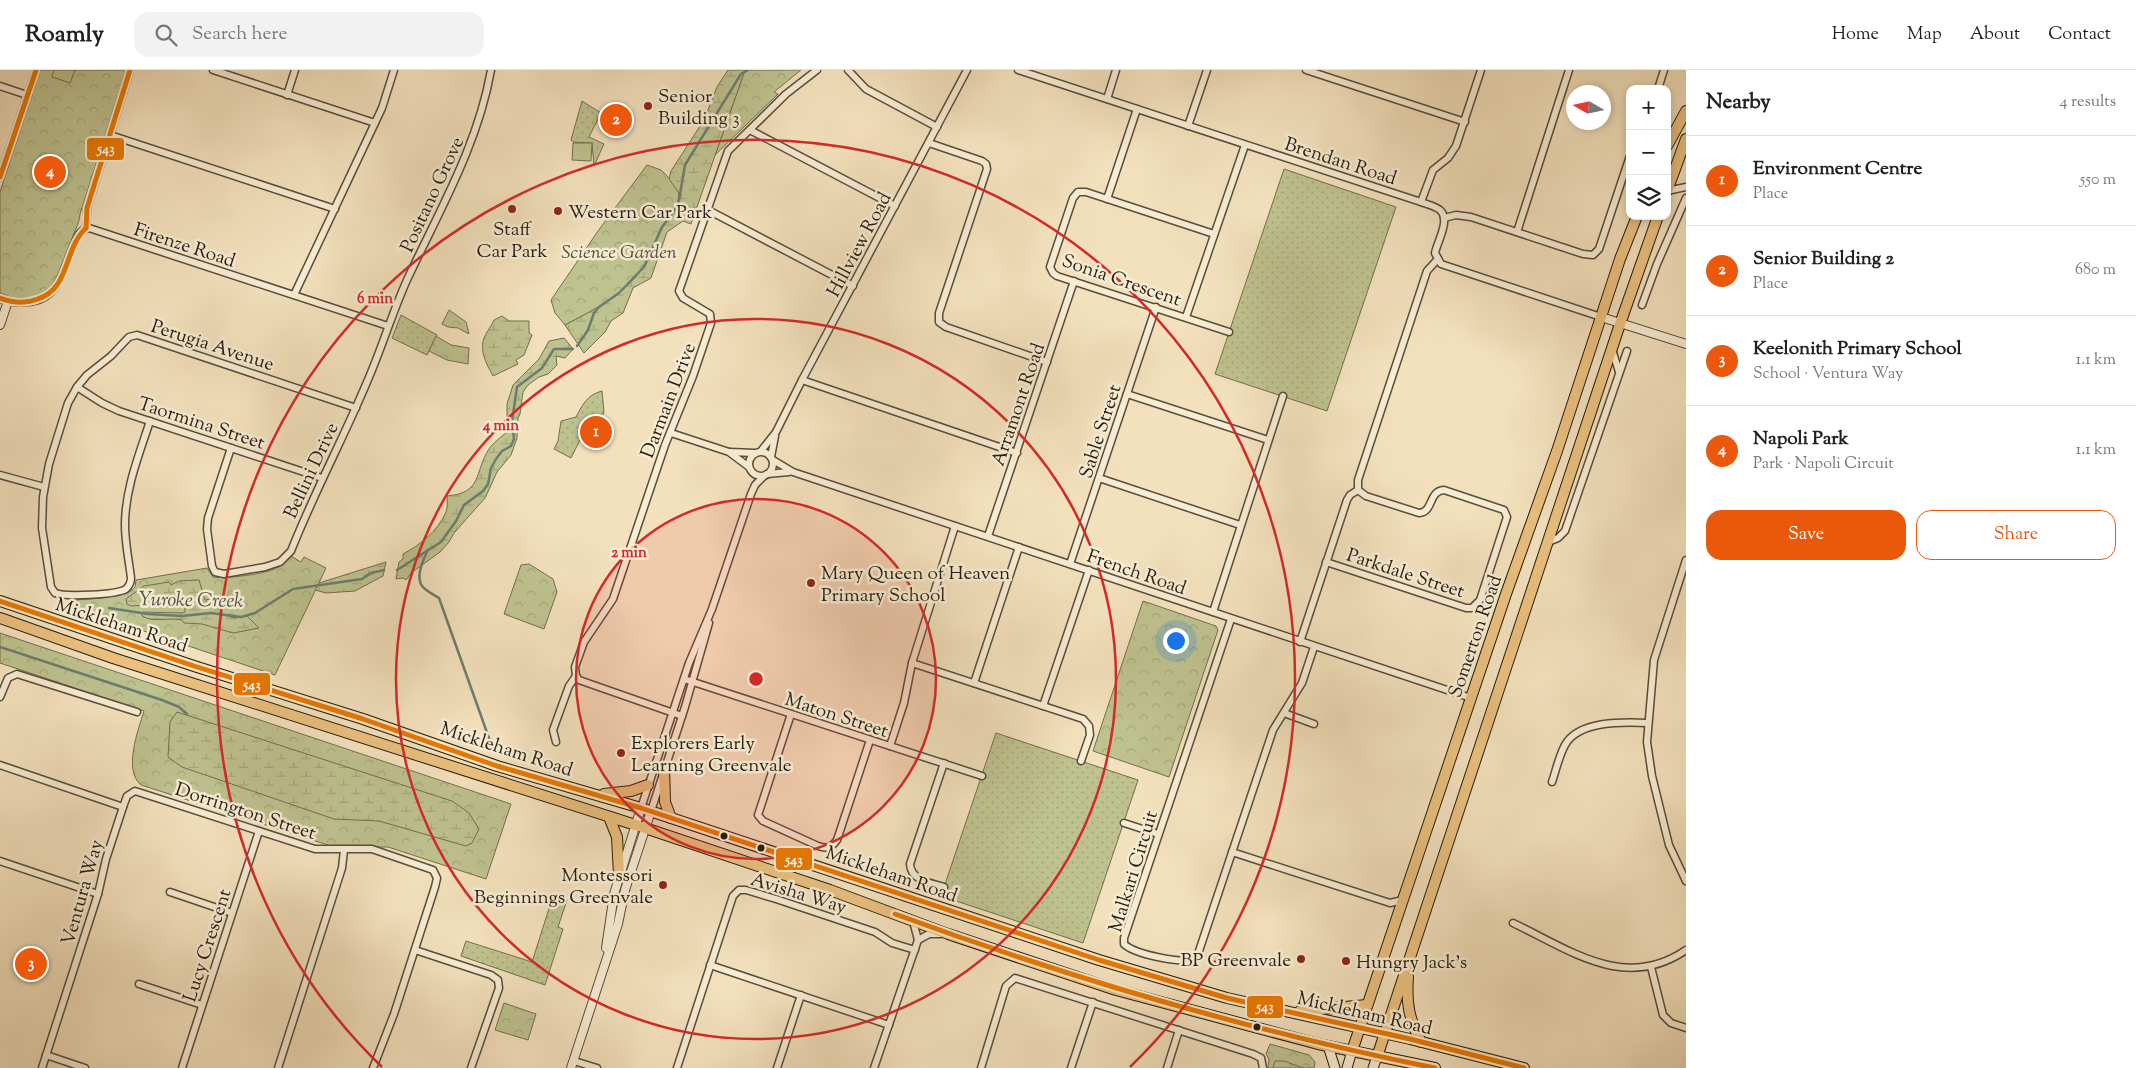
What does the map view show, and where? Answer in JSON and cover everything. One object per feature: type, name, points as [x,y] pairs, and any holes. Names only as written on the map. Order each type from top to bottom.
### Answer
[{"type":"main road","points":[[1671,139],[1685,113]]},
{"type":"main road","points":[[1671,180],[1686,139]]},
{"type":"main road","name":"Somerton Road","points":[[1347,1068],[1471,698],[1636,220]]},
{"type":"main road","points":[[1373,1068],[1620,324],[1657,220]]},
{"type":"main road","name":"Mickleham Road","points":[[0,601],[194,666],[363,719],[497,766],[646,810],[1099,960],[1203,991],[1524,1068]]},
{"type":"main road","name":"Mickleham Road","points":[[0,618],[113,658],[640,826],[812,884],[948,934],[1116,990],[1328,1046],[1435,1068]]},
{"type":"main road","points":[[664,768],[665,802],[670,818]]},
{"type":"main road","points":[[598,795],[631,791],[648,785]]},
{"type":"main road","points":[[609,816],[617,838],[619,875]]},
{"type":"main road","points":[[1410,959],[1407,992],[1408,1013],[1421,1042]]},
{"type":"main road","points":[[1282,1011],[1368,1006]]},
{"type":"main road","points":[[1328,1046],[1335,1068]]},
{"type":"street","points":[[0,177],[36,70]]},
{"type":"street","points":[[0,298],[21,303],[37,300],[51,292],[63,276],[77,237],[86,228],[87,208],[130,70]]},
{"type":"street","points":[[213,70],[375,123]]},
{"type":"street","points":[[287,94],[295,70]]},
{"type":"street","points":[[294,295],[375,123],[388,92],[394,70]]},
{"type":"street","name":"Positano Grove","points":[[388,326],[407,280],[472,144],[484,107],[491,70]]},
{"type":"street","name":"Darmain Drive","points":[[556,742],[553,730],[569,686],[576,676],[575,667],[584,642],[613,598],[665,445],[694,376],[711,323],[710,314],[682,298],[679,291],[728,151],[786,94],[817,70]]},
{"type":"street","points":[[848,70],[866,89],[937,127]]},
{"type":"street","name":"Hillview Road","points":[[761,451],[776,432],[967,70]]},
{"type":"street","name":"Brendan Road","points":[[1018,70],[1421,202],[1440,211],[1444,218]]},
{"type":"street","points":[[1107,99],[1116,70]]},
{"type":"street","points":[[1188,126],[1207,70]]},
{"type":"street","points":[[1306,70],[1465,122]]},
{"type":"street","points":[[1421,202],[1433,170],[1453,153],[1481,70]]},
{"type":"street","points":[[1517,232],[1569,70]]},
{"type":"street","points":[[1659,85],[1664,70]]},
{"type":"street","points":[[0,86],[27,95]]},
{"type":"street","points":[[1107,199],[1137,109]]},
{"type":"street","points":[[750,130],[895,206]]},
{"type":"street","points":[[110,135],[335,209]]},
{"type":"street","points":[[929,143],[982,161],[986,164],[987,169],[939,313],[939,322],[946,327],[1048,362]]},
{"type":"street","points":[[1186,317],[1244,145]]},
{"type":"street","points":[[1300,642],[1347,500],[1350,495],[1358,490],[1358,480],[1427,271],[1437,260],[1436,248],[1444,218],[1456,215],[1471,217],[1583,254],[1596,253],[1626,168]]},
{"type":"street","points":[[1671,190],[1686,187]]},
{"type":"street","name":"Sonia Crescent","points":[[1214,234],[1082,191],[1072,198],[1050,267],[1056,276],[1229,332]]},
{"type":"street","points":[[1642,305],[1657,264],[1686,198]]},
{"type":"street","points":[[708,210],[853,286]]},
{"type":"street","name":"Firenze Road","points":[[86,228],[388,326]]},
{"type":"street","points":[[1437,260],[1447,267],[1686,344]]},
{"type":"street","name":"Arramont Road","points":[[988,536],[1074,281]]},
{"type":"street","points":[[0,325],[8,301]]},
{"type":"street","name":"Sable Street","points":[[1070,564],[1156,307]]},
{"type":"street","name":"Bellini Drive","points":[[231,448],[207,526],[212,566],[215,572],[224,574],[265,567],[284,558],[290,551],[322,478],[356,408],[388,326]]},
{"type":"street","name":"Perugia Avenue","points":[[77,386],[129,337],[137,335],[356,408]]},
{"type":"street","points":[[1612,349],[1619,373]]},
{"type":"street","points":[[1548,542],[1558,538],[1565,531],[1627,351]]},
{"type":"street","points":[[802,380],[1017,453]]},
{"type":"street","points":[[77,386],[68,403],[49,464],[44,487],[42,528],[53,592],[57,594],[74,596],[125,589],[131,578],[125,538],[127,495],[150,421]]},
{"type":"street","name":"Taormina Street","points":[[77,386],[111,408],[322,478]]},
{"type":"street","points":[[1127,394],[1268,440]]},
{"type":"street","points":[[1213,612],[1283,396]]},
{"type":"street","name":"Hillview Road","points":[[772,459],[776,432]]},
{"type":"street","points":[[646,810],[648,785],[684,679],[712,610],[751,494],[755,485],[772,468],[772,459],[761,451],[754,453],[729,452],[671,433]]},
{"type":"street","points":[[729,452],[749,467],[753,473],[751,494]]},
{"type":"street","points":[[749,467],[749,459],[754,453]]},
{"type":"street","name":"French Road","points":[[772,459],[793,472],[1471,698]]},
{"type":"street","name":"French Road","points":[[766,475],[793,472]]},
{"type":"street","points":[[753,473],[766,475]]},
{"type":"street","points":[[0,475],[44,487]]},
{"type":"street","points":[[1099,478],[1240,525]]},
{"type":"street","name":"Parkdale Street","points":[[1326,562],[1466,608],[1472,608],[1480,600],[1507,517],[1504,510],[1444,490],[1438,490],[1433,495],[1428,508],[1424,512],[1418,513],[1366,496],[1358,490]]},
{"type":"street","points":[[890,746],[904,703],[912,663],[955,526]]},
{"type":"street","points":[[974,683],[1019,547]]},
{"type":"street","points":[[1686,560],[1683,576],[1655,652],[1648,723],[1648,752],[1652,776],[1669,845],[1686,880]]},
{"type":"street","points":[[1043,706],[1089,570]]},
{"type":"street","points":[[604,965],[611,906],[619,875],[664,768],[693,682],[712,610]]},
{"type":"street","name":"Malkari Circuit","points":[[1231,619],[1124,938],[1124,944],[1132,950],[1164,958],[1189,961],[1198,954],[1273,730],[1302,683],[1314,647]]},
{"type":"street","points":[[912,663],[1083,719],[1090,726],[1090,735],[1080,761]]},
{"type":"street","points":[[0,697],[8,678],[17,674],[136,712]]},
{"type":"street","points":[[576,676],[583,681],[682,716]]},
{"type":"street","name":"Maton Street","points":[[684,679],[982,776]]},
{"type":"street","points":[[1284,713],[1314,724]]},
{"type":"street","points":[[791,714],[758,815],[763,821],[826,849],[837,840],[870,740]]},
{"type":"street","points":[[1552,782],[1566,743],[1581,732],[1609,722],[1648,723]]},
{"type":"street","points":[[944,764],[910,864],[913,875],[944,887]]},
{"type":"street","points":[[0,766],[123,807]]},
{"type":"street","name":"Ventura Way","points":[[42,1068],[98,894],[106,859],[123,807],[129,793],[140,792]]},
{"type":"street","name":"Dorrington Street","points":[[140,792],[315,849],[372,849],[431,869],[436,875],[437,881],[415,950]]},
{"type":"street","points":[[1124,823],[1158,834]]},
{"type":"street","points":[[597,1068],[573,1064],[618,924],[640,826]]},
{"type":"street","name":"Lucy Crescent","points":[[182,1068],[259,831]]},
{"type":"street","points":[[278,1068],[342,868],[344,850]]},
{"type":"street","points":[[1232,852],[1390,903],[1403,900]]},
{"type":"street","points":[[0,861],[98,894]]},
{"type":"street","name":"Avisha Way","points":[[677,1068],[733,896],[737,891],[742,889],[875,932],[892,943],[915,950]]},
{"type":"street","points":[[170,892],[232,913]]},
{"type":"street","points":[[1390,903],[1398,916]]},
{"type":"street","points":[[874,1068],[918,940],[913,921]]},
{"type":"street","points":[[1513,922],[1603,965],[1630,969],[1651,967],[1666,962],[1686,950]]},
{"type":"street","points":[[918,940],[932,933],[948,934]]},
{"type":"street","points":[[372,1068],[394,1014],[415,950],[493,976],[499,982],[485,1031],[471,1068]]},
{"type":"street","points":[[710,966],[890,1025]]},
{"type":"street","points":[[1651,967],[1663,1015],[1672,1024],[1686,1028]]},
{"type":"street","points":[[981,1068],[1006,986],[1011,980],[1019,978],[1256,1055],[1263,1061],[1263,1068]]},
{"type":"street","points":[[139,984],[202,1005]]},
{"type":"street","points":[[777,1068],[801,996]]},
{"type":"street","points":[[1071,1068],[1093,1002]]},
{"type":"street","points":[[1167,1068],[1179,1030]]},
{"type":"street","points":[[46,1055],[85,1068]]},
{"type":"green space","points":[[40,70],[126,70],[78,224],[58,277],[52,285],[37,296],[16,298],[0,293],[0,192]]},
{"type":"green space","points":[[54,70],[75,70],[70,83],[52,77]]},
{"type":"green space","points":[[728,70],[745,70],[691,224],[683,221],[667,232],[651,278],[633,288],[623,313],[611,321],[605,332],[584,353],[565,325],[598,307],[620,292],[644,265],[660,231],[677,204],[679,193],[669,179],[671,171],[704,120],[717,87]]},
{"type":"green space","points":[[745,70],[801,70],[774,92],[778,94],[715,155]]},
{"type":"green space","points":[[582,101],[601,113],[589,137],[604,144],[594,166],[592,143],[573,142],[571,140]]},
{"type":"green space","points":[[573,143],[592,143],[591,161],[572,160]]},
{"type":"green space","name":"Science Garden","points":[[647,165],[661,170],[672,181],[679,193],[678,206],[662,227],[644,267],[619,293],[599,307],[565,325],[555,313],[551,300],[598,231]]},
{"type":"green space","points":[[1284,169],[1396,207],[1327,411],[1215,374]]},
{"type":"green space","points":[[449,310],[466,322],[469,334],[458,328],[442,324]]},
{"type":"green space","points":[[401,315],[437,335],[427,355],[392,338]]},
{"type":"green space","points":[[502,316],[509,321],[529,321],[529,333],[532,335],[524,355],[516,360],[518,364],[493,376],[484,358],[482,348],[485,336],[494,320]]},
{"type":"green space","points":[[436,336],[451,345],[469,348],[468,364],[447,360],[429,351]]},
{"type":"green space","points":[[564,338],[573,349],[565,358],[556,356],[557,365],[548,374],[539,377],[528,385],[523,392],[518,418],[517,438],[511,455],[497,472],[485,498],[440,552],[411,573],[406,580],[403,578],[396,579],[399,562],[403,559],[403,554],[422,542],[443,519],[447,510],[447,496],[467,491],[472,486],[489,449],[507,432],[507,404],[513,385],[539,359],[549,341]]},
{"type":"green space","points":[[602,391],[604,412],[602,417],[593,414],[571,458],[554,449],[558,441],[561,421],[576,417],[583,404],[589,398]]},
{"type":"green space","points":[[291,556],[301,562],[304,557],[326,568],[275,675],[72,607],[74,600],[124,594],[135,587],[136,580],[207,568],[213,577],[247,575],[273,570],[281,566]]},
{"type":"green space","points":[[386,562],[383,576],[355,591],[326,593],[315,590],[319,583]]},
{"type":"green space","points":[[529,564],[553,579],[557,592],[544,629],[504,614],[521,565]]},
{"type":"green space","points":[[199,580],[205,600],[218,597],[221,607],[220,614],[235,618],[247,616],[259,628],[233,633],[202,624],[184,623],[182,620],[156,620],[142,616],[143,612],[182,613],[185,612],[185,606],[166,604],[131,606],[127,604],[126,599],[144,586],[169,582],[171,585],[179,581]]},
{"type":"green space","points":[[1143,601],[1216,626],[1218,630],[1169,777],[1093,751]]},
{"type":"green space","points":[[0,633],[511,804],[486,879],[388,847],[334,847],[141,785],[133,770],[132,760],[144,711],[0,663]]},
{"type":"green space","points":[[177,712],[452,801],[469,813],[479,829],[472,843],[466,846],[379,821],[334,819],[182,767],[168,757],[170,722]]},
{"type":"green space","points":[[996,733],[1138,780],[1083,943],[941,896]]},
{"type":"green space","points":[[553,896],[567,900],[558,927],[563,929],[545,985],[461,956],[466,941],[532,962]]},
{"type":"green space","points":[[504,1003],[536,1014],[528,1040],[495,1030]]},
{"type":"green space","points":[[1270,1044],[1309,1055],[1315,1062],[1314,1068],[1268,1068],[1269,1059],[1266,1054]]},
{"type":"green space","points":[[1275,1061],[1284,1061],[1303,1068],[1273,1068]]},
{"type":"waterway","points":[[577,346],[588,330],[594,313],[599,307],[619,293],[644,267],[662,227],[678,206],[685,165],[741,74],[748,70]]},
{"type":"waterway","name":"Yuroke Creek","points":[[397,570],[441,542],[456,521],[464,505],[483,491],[488,484],[491,468],[496,459],[502,451],[511,446],[514,439],[512,421],[517,387],[542,368],[554,349],[573,349]]},
{"type":"waterway","points":[[427,552],[420,571],[420,581],[425,589],[439,598],[490,741],[501,751]]},
{"type":"waterway","name":"Yuroke Creek","points":[[109,608],[148,614],[182,616],[211,613],[241,617],[255,613],[293,589],[362,579],[371,573],[384,570]]},
{"type":"waterway","points":[[0,647],[162,700],[179,707],[187,714]]},
{"type":"transit line","name":"543","points":[[0,177],[36,70]]},
{"type":"transit line","name":"543","points":[[86,228],[87,208],[130,70]]},
{"type":"transit line","name":"543","points":[[0,298],[14,302],[24,302],[33,301],[48,294],[56,286],[79,236],[86,228]]},
{"type":"transit line","name":"543","points":[[0,601],[194,666],[363,719],[497,766],[641,808],[1099,960],[1227,998],[1410,1039],[1524,1068]]},
{"type":"transit line","name":"543","points":[[895,914],[1095,982],[1230,1020],[1435,1068]]},
{"type":"place","name":"Senior Building 3","points":[[648,106]]},
{"type":"place","name":"Senior Building 2","points":[[616,120]]},
{"type":"place","name":"Napoli Park","points":[[50,172]]},
{"type":"place","name":"Staff Car Park","points":[[512,209]]},
{"type":"place","name":"Western Car Park","points":[[558,211]]},
{"type":"place","name":"Environment Centre","points":[[596,432]]},
{"type":"place","name":"Mary Queen of Heaven Primary School","points":[[811,583]]},
{"type":"place","name":"Explorers Early Learning Greenvale","points":[[621,753]]},
{"type":"place","name":"Montessori Beginnings Greenvale","points":[[663,885]]},
{"type":"place","name":"BP Greenvale","points":[[1301,959]]},
{"type":"place","name":"Hungry Jack's","points":[[1346,961]]},
{"type":"place","name":"Keelonith Primary School","points":[[31,964]]}]
